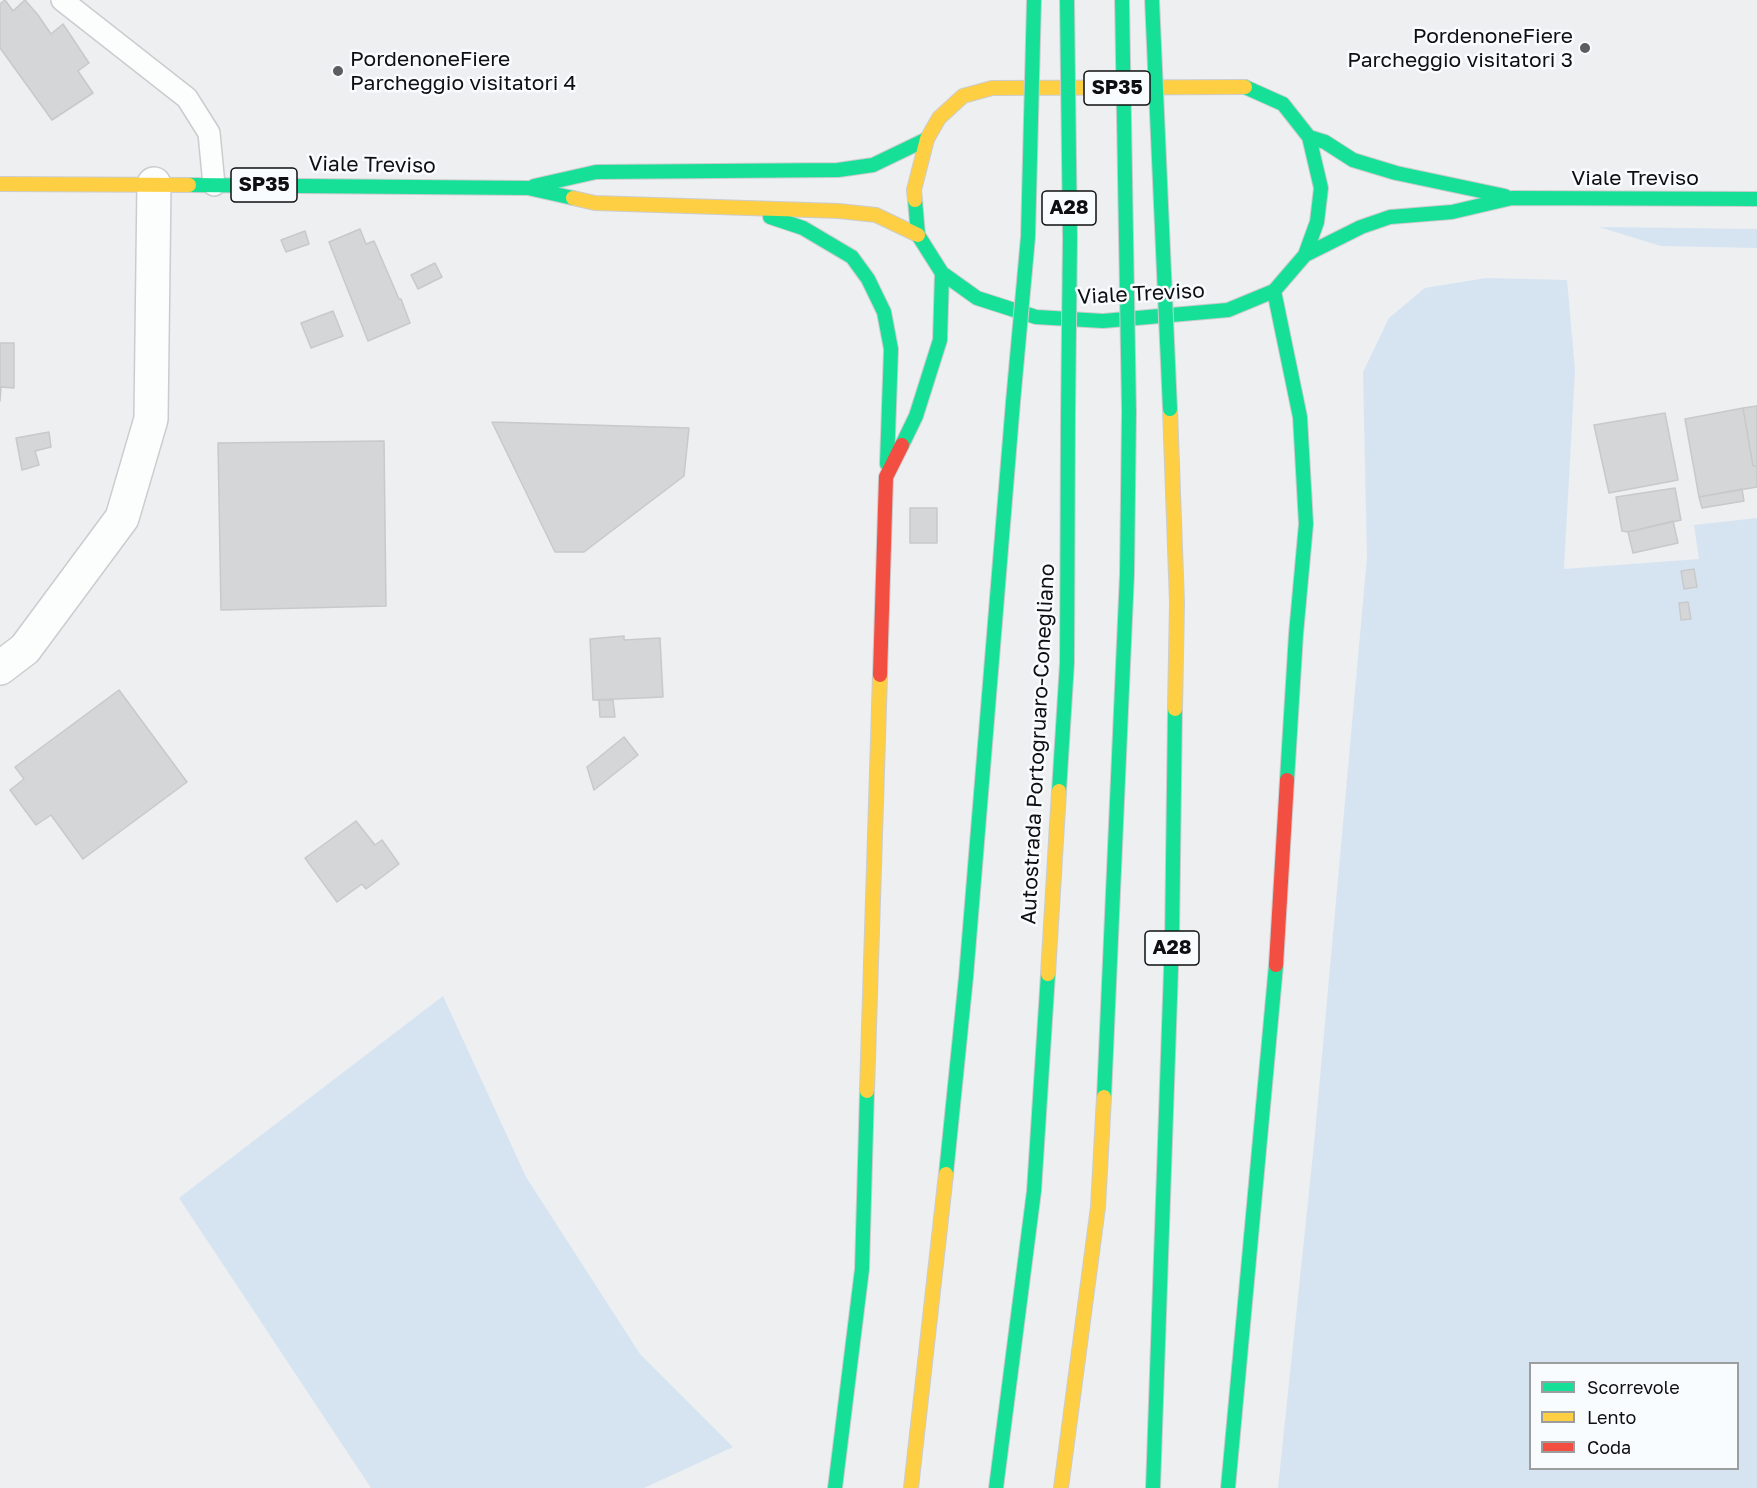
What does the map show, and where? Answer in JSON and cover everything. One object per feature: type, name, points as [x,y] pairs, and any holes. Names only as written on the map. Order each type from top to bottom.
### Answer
[{"type":"main road","points":[[911,1488],[965,989],[1028,237],[1034,0]]},
{"type":"main road","name":"Autostrada Portogruaro-Conegliano","points":[[996,1488],[1034,1191],[1067,663],[1070,238],[1067,0]]},
{"type":"main road","name":"A28","points":[[1061,1488],[1098,1208],[1127,574],[1129,412],[1122,0]]},
{"type":"main road","name":"A28","points":[[1152,0],[1177,603],[1172,940],[1153,1488]]},
{"type":"main road","name":"Viale Treviso","points":[[1245,87],[1283,104],[1309,137],[1321,188],[1317,222],[1305,255],[1274,291],[1228,310],[1103,321],[1036,317],[977,298],[942,273],[918,236],[914,190],[927,139],[939,118],[963,96],[992,88],[1245,87]]},
{"type":"main road","name":"Viale Treviso","points":[[1309,137],[1325,141],[1353,160],[1396,173],[1512,198],[1757,199]]},
{"type":"main road","name":"Viale Treviso","points":[[528,188],[596,172],[838,170],[873,165],[927,139]]},
{"type":"main road","name":"Viale Treviso","points":[[0,184],[528,188],[595,203],[839,211],[876,215],[918,236]]},
{"type":"main road","name":"Viale Treviso","points":[[1305,255],[1361,227],[1390,217],[1452,212],[1512,198]]},
{"type":"main road","points":[[743,208],[803,228],[852,257],[868,279],[884,312],[891,349],[862,1269],[835,1488]]},
{"type":"main road","points":[[886,477],[916,416],[940,340],[942,273]]},
{"type":"main road","points":[[1228,1488],[1274,1000],[1296,634],[1306,524],[1300,417],[1274,291]]},
{"type":"street","points":[[0,668],[25,649],[122,518],[151,419],[154,184]]},
{"type":"lane","points":[[62,0],[187,98],[209,133],[214,185]]},
{"type":"shaded area","points":[[1599,227],[1757,229],[1757,248],[1661,246]]},
{"type":"shaded area","points":[[1486,278],[1567,280],[1575,370],[1564,569],[1699,559],[1694,525],[1757,518],[1757,1488],[1278,1488],[1314,1144],[1367,558],[1363,372],[1389,318],[1425,288]]},
{"type":"shaded area","points":[[443,996],[526,1177],[640,1354],[733,1447],[644,1488],[371,1488],[179,1198]]},
{"type":"building","points":[[5,0],[13,11],[25,0],[51,34],[63,24],[89,63],[78,71],[93,93],[52,120],[0,48],[0,4]]},
{"type":"building","points":[[360,229],[366,244],[374,241],[410,323],[368,341],[329,242]]},
{"type":"building","points":[[305,231],[309,244],[286,252],[281,240]]},
{"type":"building","points":[[435,263],[442,277],[418,289],[411,275]]},
{"type":"building","points":[[333,311],[343,336],[311,348],[301,323]]},
{"type":"building","points":[[0,343],[14,343],[14,388],[1,387],[0,401]]},
{"type":"building","points":[[1757,406],[1757,466],[1753,466],[1743,408]]},
{"type":"building","points":[[1743,408],[1753,466],[1757,466],[1757,487],[1699,497],[1685,419]]},
{"type":"building","points":[[1665,413],[1678,480],[1609,493],[1594,425]]},
{"type":"building","points":[[492,422],[689,428],[684,476],[584,552],[555,552]]},
{"type":"building","points":[[49,432],[51,447],[35,451],[39,465],[22,470],[16,438]]},
{"type":"building","points":[[384,441],[386,606],[221,610],[218,443]]},
{"type":"building","points":[[1675,488],[1681,520],[1628,532],[1622,531],[1616,497]]},
{"type":"building","points":[[1742,489],[1744,501],[1702,508],[1699,497]]},
{"type":"building","points":[[910,508],[937,508],[937,543],[910,543]]},
{"type":"building","points":[[1673,521],[1678,543],[1633,553],[1628,532]]},
{"type":"building","points":[[1694,569],[1697,587],[1684,589],[1681,571]]},
{"type":"building","points":[[1688,602],[1691,619],[1681,620],[1679,603]]},
{"type":"building","points":[[624,636],[624,640],[660,638],[663,697],[593,700],[590,639]]},
{"type":"building","points":[[119,690],[187,782],[83,859],[51,815],[36,825],[10,790],[24,779],[15,767]]},
{"type":"building","points":[[599,700],[613,700],[615,717],[600,717]]},
{"type":"building","points":[[624,737],[638,755],[594,790],[587,767]]},
{"type":"building","points":[[356,821],[375,845],[382,840],[399,864],[366,889],[362,884],[337,902],[305,858]]},
{"type":"traffic: fast","points":[[1013,402],[1028,237],[1034,0]]},
{"type":"traffic: fast","points":[[1067,0],[1070,238],[1068,416]]},
{"type":"traffic: fast","points":[[1122,0],[1129,412]]},
{"type":"traffic: fast","points":[[1152,0],[1170,409]]},
{"type":"traffic: fast","points":[[915,200],[918,235],[942,273],[977,298],[1036,317],[1103,321],[1228,310],[1274,291],[1305,255],[1317,222],[1321,188],[1309,137],[1283,104],[1245,87]]},
{"type":"traffic: fast","points":[[1309,137],[1325,142],[1353,160],[1396,173],[1505,196]]},
{"type":"traffic: fast","points":[[534,186],[596,172],[838,170],[873,165],[927,139]]},
{"type":"traffic: fast","points":[[189,185],[528,188],[573,198]]},
{"type":"traffic: fast","points":[[1305,255],[1361,227],[1390,217],[1452,212],[1512,198],[1757,199]]},
{"type":"traffic: fast","points":[[770,217],[803,228],[852,257],[868,279],[884,312],[891,349],[887,464]]},
{"type":"traffic: fast","points":[[902,445],[916,416],[940,340],[942,273]]},
{"type":"traffic: fast","points":[[1274,291],[1300,417],[1306,524],[1296,634],[1287,780]]},
{"type":"traffic: fast","points":[[946,1174],[966,977],[1013,402]]},
{"type":"traffic: fast","points":[[1104,1097],[1127,574],[1129,412]]},
{"type":"traffic: fast","points":[[1059,791],[1067,663],[1068,416]]},
{"type":"traffic: fast","points":[[1153,1488],[1172,940],[1175,709]]},
{"type":"traffic: fast","points":[[1228,1488],[1276,965]]},
{"type":"traffic: fast","points":[[996,1488],[1034,1191],[1048,974]]},
{"type":"traffic: fast","points":[[835,1488],[862,1269],[867,1091]]},
{"type":"traffic: slow","points":[[915,200],[914,190],[927,139],[939,118],[963,96],[992,88],[1245,87]]},
{"type":"traffic: slow","points":[[0,184],[189,185]]},
{"type":"traffic: slow","points":[[573,198],[595,203],[839,211],[876,215],[918,235]]},
{"type":"traffic: slow","points":[[1170,409],[1177,603],[1175,709]]},
{"type":"traffic: slow","points":[[867,1091],[880,675]]},
{"type":"traffic: slow","points":[[1048,974],[1059,791]]},
{"type":"traffic: slow","points":[[1061,1488],[1098,1207],[1104,1097]]},
{"type":"traffic: slow","points":[[911,1488],[946,1174]]},
{"type":"traffic: jam","points":[[880,675],[886,477],[902,445]]},
{"type":"traffic: jam","points":[[1276,965],[1287,780]]},
{"type":"place","name":"PordenoneFiere Parcheggio visitatori 3","points":[[1585,48]]},
{"type":"place","name":"PordenoneFiere Parcheggio visitatori 4","points":[[338,71]]}]
